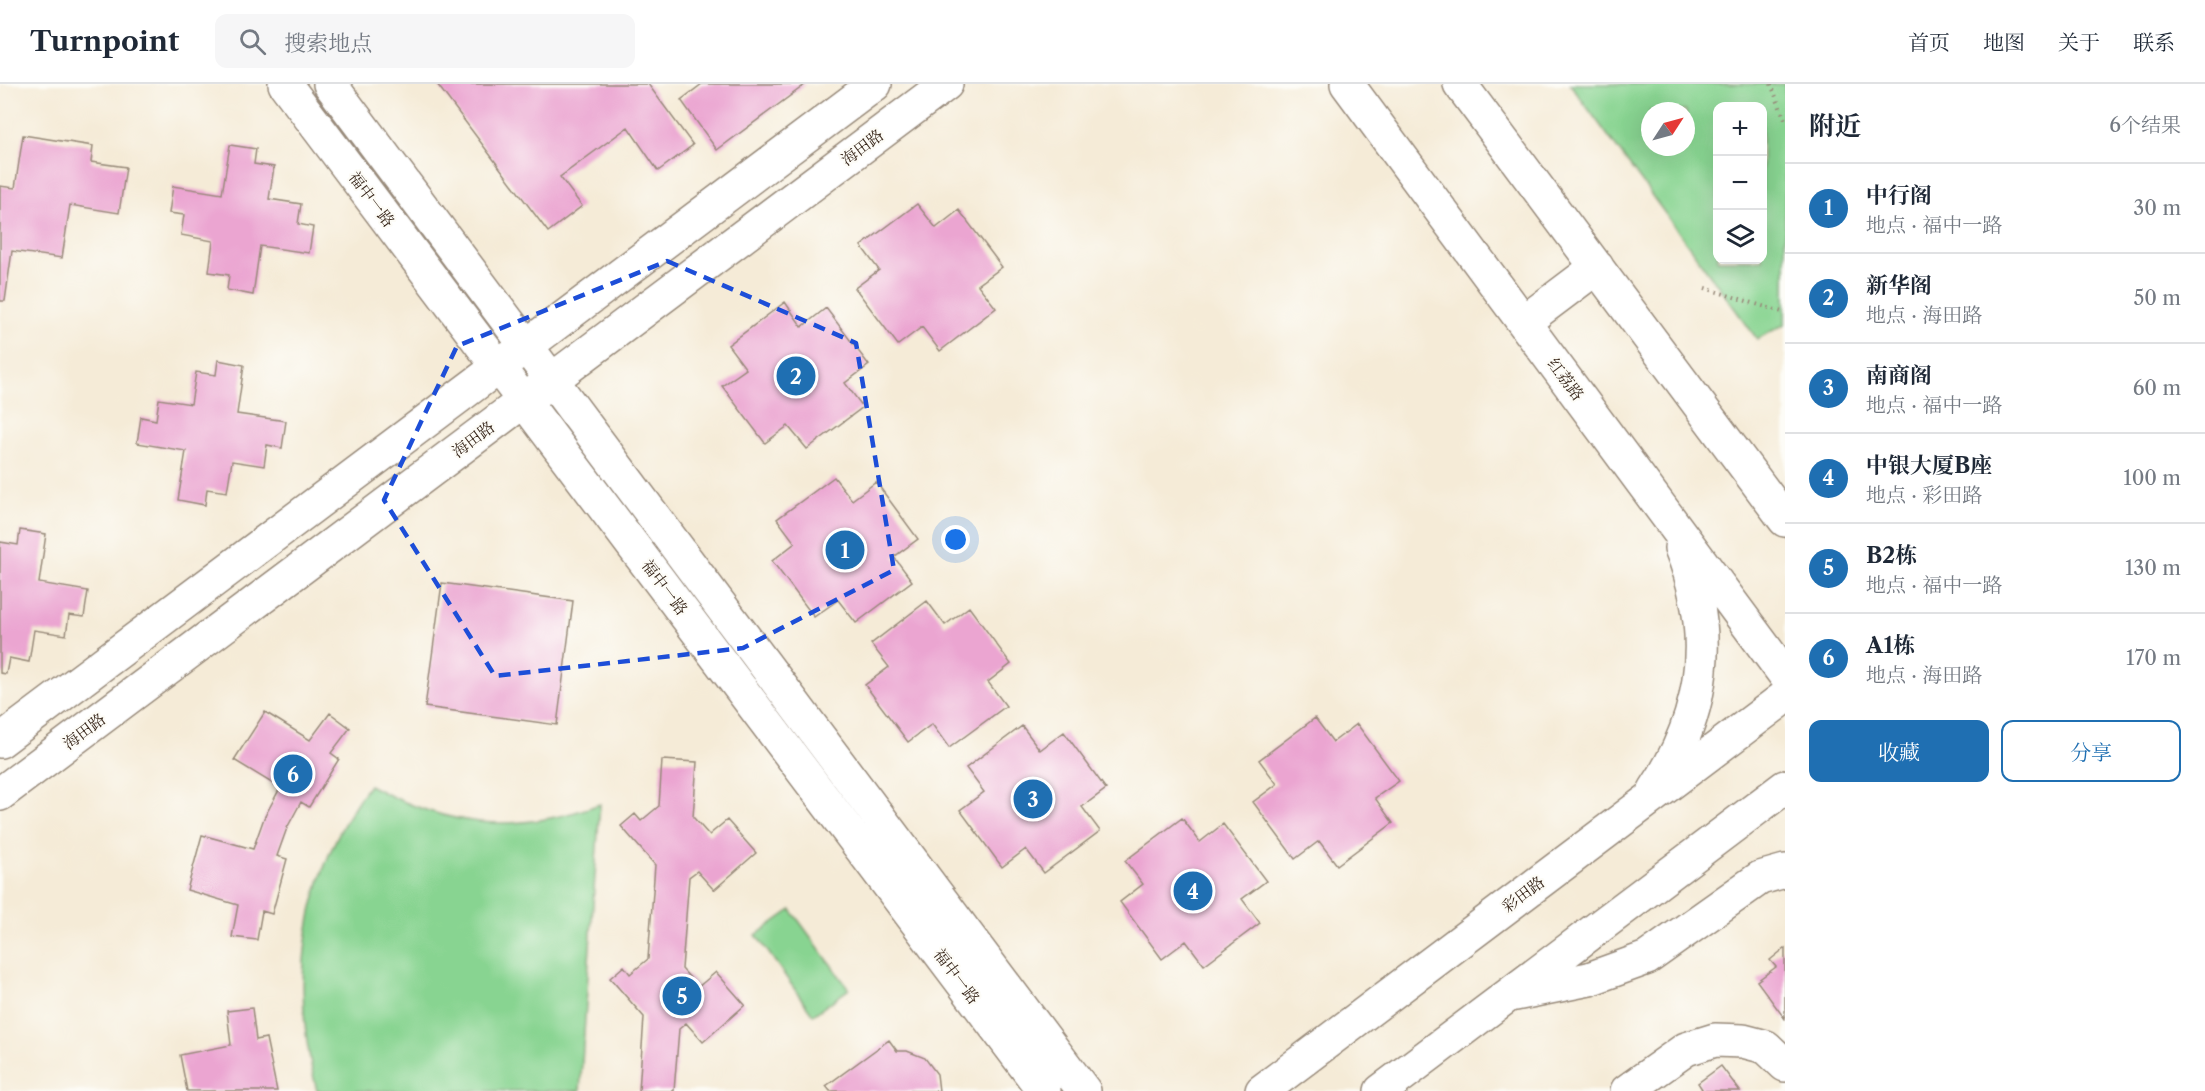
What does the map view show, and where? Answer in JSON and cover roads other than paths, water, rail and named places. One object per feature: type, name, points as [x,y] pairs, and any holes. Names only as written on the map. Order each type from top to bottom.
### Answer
[{"type":"street","name":"福中一路","points":[[285,84],[524,401],[1062,1087]]},
{"type":"street","name":"福中一路","points":[[330,84],[551,380],[1062,1087]]},
{"type":"street","points":[[0,741],[875,84]]},
{"type":"street","name":"海田路","points":[[0,794],[946,84]]},
{"type":"street","name":"红荔路","points":[[1347,84],[1785,675]]},
{"type":"street","points":[[1461,84],[1785,520]]},
{"type":"street","points":[[1524,322],[1597,267]]},
{"type":"street","points":[[1746,467],[1785,502]]},
{"type":"street","points":[[1646,802],[1665,772],[1687,724],[1700,679],[1703,650],[1700,617],[1690,576],[1674,533],[1653,496]]},
{"type":"street","name":"彩田路","points":[[1262,1091],[1785,697]]},
{"type":"street","points":[[1381,1091],[1785,787]]},
{"type":"street","points":[[1508,996],[1589,980],[1647,958],[1760,878],[1785,871]]},
{"type":"street","points":[[1627,1091],[1686,1049],[1715,1040],[1743,1041],[1766,1047],[1785,1065]]},
{"type":"place","name":"新华阁","points":[[796,376]]},
{"type":"place","name":"中行阁","points":[[845,550]]},
{"type":"place","name":"A1栋","points":[[293,774]]},
{"type":"place","name":"南商阁","points":[[1033,799]]},
{"type":"place","name":"中银大厦B座","points":[[1193,891]]},
{"type":"place","name":"B2栋","points":[[682,996]]}]
